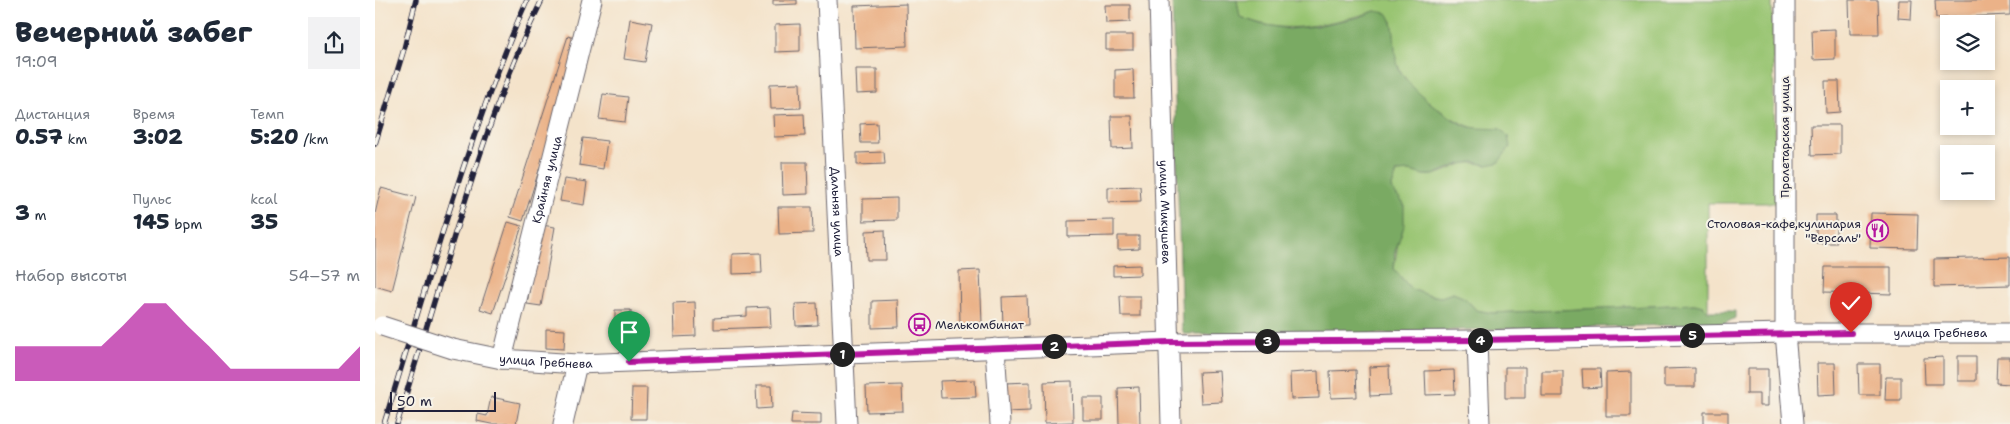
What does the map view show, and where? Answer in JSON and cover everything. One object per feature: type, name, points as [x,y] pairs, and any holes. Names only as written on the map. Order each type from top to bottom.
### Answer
[{"type":"street","name":"Крайняя улица","points":[[502,359],[592,0]]},
{"type":"street","name":"Дальняя улица","points":[[827,0],[847,424]]},
{"type":"street","name":"улица Микушева","points":[[1159,0],[1171,424]]},
{"type":"street","name":"Пролетарская улица","points":[[1785,0],[1785,333],[1793,424]]},
{"type":"street","name":"улица Гребнева","points":[[379,324],[453,349],[502,359],[577,364],[1169,342],[1477,340],[1785,333],[2010,333]]},
{"type":"street","points":[[1477,340],[1480,424]]},
{"type":"street","points":[[995,348],[1000,424]]},
{"type":"street","points":[[563,424],[577,364]]},
{"type":"green space","points":[[1172,0],[1237,0],[1240,17],[1260,24],[1289,29],[1316,26],[1359,17],[1375,11],[1387,13],[1393,26],[1395,55],[1399,69],[1411,85],[1452,119],[1474,128],[1501,129],[1508,136],[1510,147],[1498,163],[1487,165],[1474,162],[1460,164],[1433,175],[1423,175],[1410,171],[1397,172],[1391,189],[1404,204],[1404,226],[1395,252],[1394,269],[1411,289],[1441,297],[1453,293],[1465,298],[1476,310],[1492,313],[1695,304],[1703,306],[1708,311],[1735,311],[1735,318],[1724,324],[1459,330],[1390,334],[1184,334],[1182,328]]},
{"type":"green space","points":[[1237,0],[1772,0],[1776,203],[1708,203],[1708,311],[1695,304],[1492,313],[1476,310],[1465,298],[1453,293],[1441,297],[1411,289],[1394,269],[1404,204],[1391,189],[1397,172],[1409,171],[1430,175],[1441,173],[1463,164],[1477,163],[1487,165],[1471,127],[1452,118],[1431,104],[1413,87],[1400,70],[1396,59],[1392,21],[1375,11],[1341,20],[1290,28],[1267,25],[1239,17]]},
{"type":"building","points":[[773,0],[797,0],[797,4],[773,5]]},
{"type":"building","points":[[1849,0],[1878,0],[1879,34],[1850,34]]},
{"type":"building","points":[[1899,0],[1912,0],[1911,19],[1898,18]]},
{"type":"building","points":[[1935,0],[2010,0],[2010,15],[1940,15],[1940,18],[1936,18]]},
{"type":"building","points":[[906,4],[907,46],[855,48],[854,6]]},
{"type":"building","points":[[1105,5],[1130,5],[1130,22],[1106,23]]},
{"type":"building","points":[[630,19],[652,23],[645,62],[624,59]]},
{"type":"building","points":[[800,24],[800,51],[775,52],[775,25]]},
{"type":"building","points":[[1835,29],[1835,59],[1813,60],[1812,30]]},
{"type":"building","points":[[1106,35],[1133,35],[1133,50],[1106,50]]},
{"type":"building","points":[[568,36],[580,40],[523,221],[510,217]]},
{"type":"building","points":[[855,69],[877,69],[877,93],[856,94]]},
{"type":"building","points":[[1133,69],[1134,98],[1115,98],[1115,70]]},
{"type":"building","points":[[1825,81],[1839,81],[1840,112],[1826,113]]},
{"type":"building","points":[[800,83],[801,108],[771,109],[770,84]]},
{"type":"building","points":[[603,94],[628,97],[625,122],[599,119]]},
{"type":"building","points":[[804,114],[805,136],[774,137],[773,115]]},
{"type":"building","points":[[1111,116],[1132,116],[1133,148],[1112,149]]},
{"type":"building","points":[[877,123],[878,143],[861,143],[860,124]]},
{"type":"building","points":[[1811,125],[1840,125],[1840,154],[1812,155]]},
{"type":"building","points":[[583,138],[607,141],[603,169],[579,165]]},
{"type":"building","points":[[884,152],[885,164],[857,165],[857,153]]},
{"type":"building","points":[[782,162],[807,162],[808,194],[783,195]]},
{"type":"building","points":[[564,179],[587,182],[584,205],[560,201]]},
{"type":"building","points":[[1140,186],[1141,201],[1108,202],[1108,187]]},
{"type":"building","points":[[381,188],[416,197],[392,291],[375,286],[375,214]]},
{"type":"building","points":[[897,198],[897,220],[863,221],[863,199]]},
{"type":"building","points":[[778,207],[812,207],[813,233],[779,234]]},
{"type":"building","points":[[1871,213],[1918,214],[1917,249],[1870,248]]},
{"type":"building","points":[[1816,215],[1836,215],[1836,243],[1816,243]]},
{"type":"building","points":[[1114,220],[1114,236],[1068,237],[1068,221]]},
{"type":"building","points":[[508,222],[522,226],[493,313],[480,309]]},
{"type":"building","points":[[541,225],[555,227],[541,306],[527,304]]},
{"type":"building","points":[[885,230],[886,260],[867,260],[866,231]]},
{"type":"building","points":[[1118,236],[1139,236],[1139,249],[1118,250]]},
{"type":"building","points":[[761,253],[762,273],[732,274],[732,254]]},
{"type":"building","points":[[2010,257],[2010,285],[1934,287],[1934,259]]},
{"type":"building","points":[[1140,265],[1140,275],[1113,276],[1113,266]]},
{"type":"building","points":[[1825,267],[1891,267],[1891,294],[1824,292]]},
{"type":"building","points":[[980,270],[982,323],[960,324],[959,271]]},
{"type":"building","points":[[1027,296],[1028,325],[1003,326],[1002,297]]},
{"type":"building","points":[[1120,296],[1140,296],[1140,316],[1121,316]]},
{"type":"building","points":[[898,300],[899,327],[872,328],[872,301]]},
{"type":"building","points":[[695,302],[696,336],[674,337],[673,303]]},
{"type":"building","points":[[817,303],[818,325],[796,326],[795,304]]},
{"type":"building","points":[[770,307],[771,327],[714,329],[714,318],[747,316],[747,308]]},
{"type":"building","points":[[615,310],[631,310],[631,341],[615,341]]},
{"type":"building","points":[[546,329],[565,330],[564,349],[546,348]]},
{"type":"building","points":[[1958,356],[1976,356],[1976,381],[1958,381]]},
{"type":"building","points":[[1943,357],[1943,384],[1925,384],[1924,358]]},
{"type":"building","points":[[1997,357],[2010,357],[2010,384],[1996,383]]},
{"type":"building","points":[[1817,363],[1835,363],[1836,394],[1818,395]]},
{"type":"building","points":[[1858,364],[1880,364],[1880,395],[1859,395]]},
{"type":"building","points":[[1389,366],[1390,395],[1370,396],[1369,367]]},
{"type":"building","points":[[1505,367],[1525,367],[1525,398],[1505,398]]},
{"type":"building","points":[[1695,368],[1695,387],[1664,387],[1664,369]]},
{"type":"building","points":[[1582,369],[1600,369],[1601,387],[1583,388]]},
{"type":"building","points":[[1747,369],[1768,369],[1768,406],[1759,406],[1759,394],[1747,394]]},
{"type":"building","points":[[1356,370],[1357,397],[1331,398],[1330,371]]},
{"type":"building","points":[[1454,370],[1455,394],[1426,395],[1425,371]]},
{"type":"building","points":[[1220,371],[1222,402],[1201,403],[1199,372]]},
{"type":"building","points":[[1318,371],[1319,398],[1291,399],[1290,373]]},
{"type":"building","points":[[1542,371],[1563,371],[1563,396],[1542,396]]},
{"type":"building","points":[[1631,372],[1631,416],[1606,416],[1606,373]]},
{"type":"building","points":[[1886,377],[1901,377],[1901,400],[1885,400]]},
{"type":"building","points":[[975,380],[976,397],[941,398],[940,381]]},
{"type":"building","points":[[1072,381],[1073,422],[1045,423],[1044,382]]},
{"type":"building","points":[[1030,382],[1030,411],[1006,412],[1005,383]]},
{"type":"building","points":[[902,385],[903,411],[867,412],[866,386]]},
{"type":"building","points":[[756,386],[771,386],[772,408],[757,409]]},
{"type":"building","points":[[1139,387],[1140,424],[1119,424],[1118,388]]},
{"type":"building","points":[[632,388],[647,388],[646,419],[631,419]]},
{"type":"building","points":[[491,397],[520,403],[516,424],[491,424],[477,421],[478,414],[487,416]]},
{"type":"building","points":[[1083,398],[1103,398],[1103,420],[1083,420]]},
{"type":"building","points":[[1704,412],[1728,412],[1728,424],[1704,424]]},
{"type":"building","points":[[792,413],[821,414],[821,424],[791,424]]},
{"type":"railway","points":[[375,144],[404,49],[416,0]]},
{"type":"railway","points":[[384,424],[449,210],[505,52],[527,0]]},
{"type":"railway","points":[[397,424],[481,152],[515,60],[542,0]]},
{"type":"place","name":"Столовая-кафе,кулинария \"Версаль\"","points":[[1877,231]]},
{"type":"place","name":"Мелькомбинат","points":[[919,325]]},
{"type":"route","points":[[629,362],[1169,342],[1477,340],[1851,333]]}]
